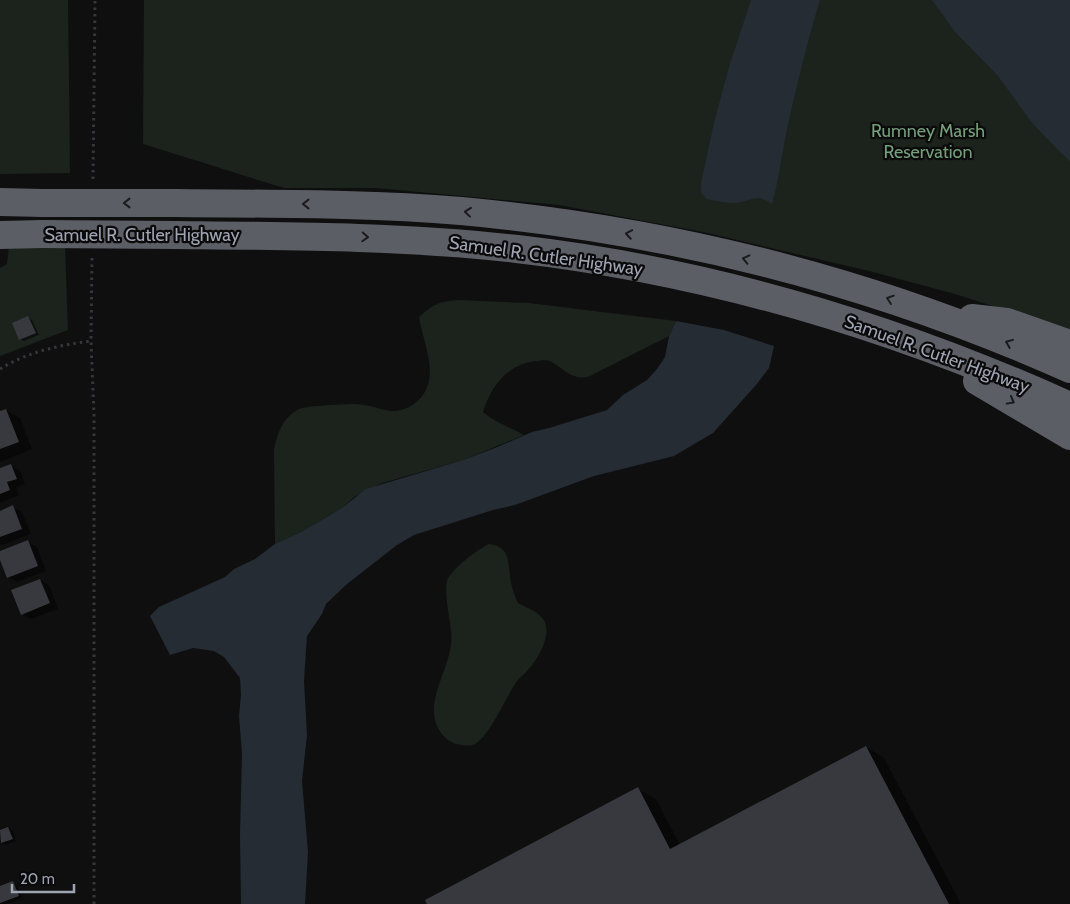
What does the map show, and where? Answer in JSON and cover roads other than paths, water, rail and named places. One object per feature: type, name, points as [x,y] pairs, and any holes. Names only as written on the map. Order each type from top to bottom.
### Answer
[{"type":"highway","name":"Samuel R. Cutler Highway","points":[[0,202],[345,205],[462,211],[539,220],[677,243],[793,270],[843,284],[936,315],[1070,369]]},
{"type":"highway","name":"Samuel R. Cutler Highway","points":[[2,236],[42,234],[344,236],[518,249],[670,274],[785,302],[876,329],[926,347],[999,375],[1070,406]]},
{"type":"highway","points":[[936,315],[1007,322],[1070,344]]},
{"type":"highway","points":[[926,347],[989,389],[1070,436]]},
{"type":"park label","name":"Rumney Marsh Reservation","points":[[928,141]]}]
